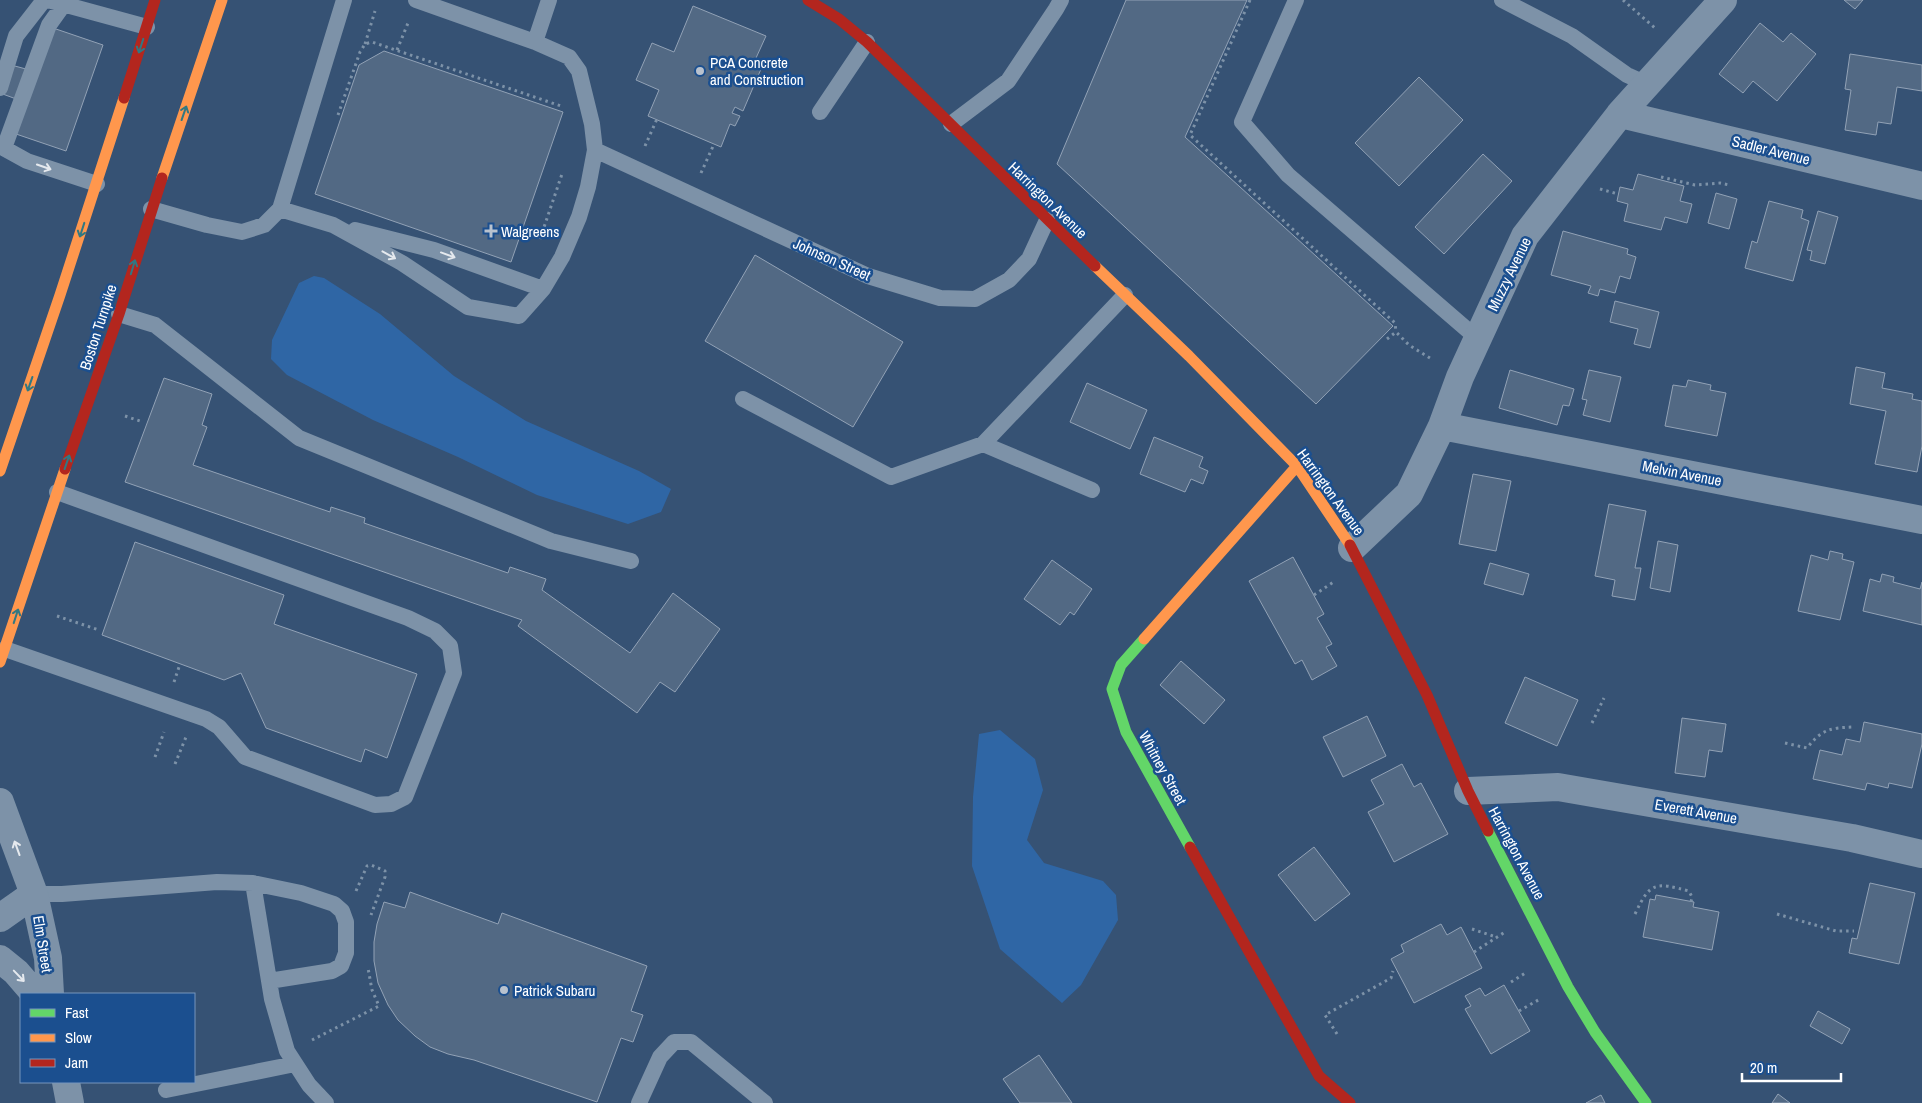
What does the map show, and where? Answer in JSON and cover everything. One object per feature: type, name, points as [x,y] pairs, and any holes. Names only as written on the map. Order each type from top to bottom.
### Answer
[{"type":"main road","points":[[0,471],[6,436],[97,184],[155,0]]},
{"type":"main road","name":"Boston Turnpike","points":[[2,655],[119,314],[151,209],[222,0]]},
{"type":"main road","name":"Harrington Avenue","points":[[808,0],[839,19],[866,42],[1196,363],[1297,466],[1352,548],[1427,695],[1468,791],[1568,987],[1595,1032],[1646,1103]]},
{"type":"main road","name":"Whitney Street","points":[[1297,466],[1121,665],[1112,689],[1126,732],[1319,1076],[1350,1103]]},
{"type":"street","name":"Muzzy Avenue","points":[[1352,548],[1409,494],[1442,426],[1460,377],[1525,236],[1620,114],[1724,0]]},
{"type":"street","name":"Sadler Avenue","points":[[1620,114],[1922,186]]},
{"type":"street","name":"Melvin Avenue","points":[[1442,426],[1922,520]]},
{"type":"street","name":"Everett Avenue","points":[[1468,791],[1558,787],[1852,838],[1922,854]]},
{"type":"street","name":"Elm Street","points":[[0,802],[34,894],[48,958],[50,993]]},
{"type":"street","name":"Elm Street","points":[[0,918],[34,894]]},
{"type":"street","name":"Elm Street","points":[[0,960],[16,972],[34,993]]},
{"type":"street","points":[[66,1083],[70,1103]]},
{"type":"lane","points":[[0,88],[16,36],[44,0]]},
{"type":"lane","points":[[48,0],[147,27]]},
{"type":"lane","points":[[151,209],[206,225],[242,232],[264,225],[280,209],[344,0]]},
{"type":"lane","points":[[333,225],[402,263],[468,307],[519,316],[543,289],[562,257],[579,216],[588,187],[595,150],[592,124],[579,71],[569,57],[535,42],[416,0]]},
{"type":"lane","points":[[535,42],[549,0]]},
{"type":"lane","points":[[950,124],[1008,81],[1061,0]]},
{"type":"lane","points":[[1296,0],[1242,122],[1288,175],[1478,339]]},
{"type":"lane","points":[[1502,0],[1572,36],[1627,76],[1647,84]]},
{"type":"lane","points":[[64,4],[49,25],[2,147],[27,161],[97,184]]},
{"type":"lane","points":[[820,112],[866,42]]},
{"type":"lane","name":"Johnson Street","points":[[595,150],[868,276],[940,298],[975,299],[1009,280],[1029,259],[1047,220]]},
{"type":"lane","points":[[280,209],[333,225],[434,250],[543,289]]},
{"type":"lane","points":[[743,399],[891,477],[983,444],[1126,295]]},
{"type":"lane","points":[[119,314],[155,325],[299,438],[551,542],[631,561]]},
{"type":"lane","points":[[983,444],[1092,490]]},
{"type":"lane","points":[[2,655],[206,719],[219,727],[245,757],[375,805],[391,804],[405,797],[454,673],[450,646],[435,631],[408,618],[57,492]]},
{"type":"lane","points":[[34,894],[62,894],[217,882],[253,883],[334,904],[342,911],[346,922],[346,953],[341,966],[332,971],[269,981]]},
{"type":"lane","points":[[253,883],[269,981],[287,1052],[309,1085],[326,1103]]},
{"type":"lane","points":[[639,1103],[660,1057],[674,1042],[692,1042],[765,1103]]},
{"type":"lane","points":[[167,1092],[295,1064]]},
{"type":"path","points":[[1623,0],[1657,30]]},
{"type":"path","points":[[337,118],[360,52],[365,44],[375,11]]},
{"type":"path","points":[[397,50],[408,22]]},
{"type":"path","points":[[365,44],[372,42],[564,107]]},
{"type":"path","points":[[692,195],[714,144]]},
{"type":"path","points":[[537,247],[565,166]]},
{"type":"path","points":[[1661,177],[1695,185],[1720,183],[1729,186]]},
{"type":"path","points":[[1387,339],[1396,332],[1409,345],[1436,361]]},
{"type":"path","points":[[125,416],[142,422]]},
{"type":"path","points":[[57,616],[99,630]]},
{"type":"path","points":[[1592,723],[1604,698]]},
{"type":"path","points":[[1786,743],[1807,748],[1815,737],[1830,728],[1853,727]]},
{"type":"path","points":[[1635,914],[1645,894],[1650,889],[1661,886],[1689,891],[1692,897],[1691,902]]},
{"type":"path","points":[[1777,914],[1836,931],[1854,931]]},
{"type":"path","points":[[1472,928],[1497,937]]},
{"type":"path","points":[[1337,1034],[1325,1015],[1391,978],[1394,971]]},
{"type":"shaded area","points":[[314,276],[324,278],[380,314],[454,376],[526,421],[639,471],[671,489],[661,512],[628,524],[537,495],[458,457],[373,420],[287,375],[271,359],[272,340],[299,283]]},
{"type":"shaded area","points":[[1000,730],[1035,759],[1043,790],[1027,840],[1044,863],[1103,881],[1116,895],[1118,920],[1081,985],[1062,1003],[1000,949],[972,866],[973,797],[979,734]]},
{"type":"building","points":[[1126,0],[1247,0],[1185,137],[1393,326],[1316,404],[1057,164]]},
{"type":"building","points":[[1844,0],[1863,0],[1855,9]]},
{"type":"building","name":"PCA Concrete and Construction","points":[[693,6],[766,36],[756,58],[764,62],[743,111],[735,107],[732,113],[740,116],[735,126],[730,124],[721,147],[648,116],[659,90],[636,80],[652,43],[674,52]]},
{"type":"building","points":[[1760,23],[1783,42],[1791,33],[1816,54],[1777,101],[1753,81],[1743,93],[1719,74]]},
{"type":"building","points":[[53,28],[103,45],[66,151],[16,134],[27,103],[0,93],[0,62],[37,72]]},
{"type":"building","name":"Walgreens","points":[[384,51],[563,112],[511,262],[315,194],[359,65]]},
{"type":"building","points":[[1850,54],[1922,65],[1922,91],[1897,87],[1891,124],[1878,122],[1876,135],[1845,130],[1851,90],[1845,89]]},
{"type":"building","points":[[1419,77],[1463,120],[1399,186],[1355,143]]},
{"type":"building","points":[[1483,154],[1512,181],[1444,254],[1415,227]]},
{"type":"building","points":[[1638,174],[1684,186],[1680,201],[1692,204],[1687,223],[1665,217],[1661,230],[1624,221],[1628,204],[1617,201],[1620,187],[1633,190]]},
{"type":"building","points":[[1716,193],[1737,199],[1729,229],[1708,223]]},
{"type":"building","points":[[1769,201],[1803,210],[1801,218],[1809,221],[1793,281],[1745,268],[1752,241],[1757,243]]},
{"type":"building","points":[[1818,211],[1838,217],[1825,264],[1810,260],[1812,251],[1807,250]]},
{"type":"building","points":[[1563,231],[1628,249],[1627,254],[1636,257],[1630,279],[1620,276],[1615,293],[1600,289],[1598,296],[1588,293],[1591,286],[1551,275]]},
{"type":"building","points":[[755,255],[903,342],[853,427],[705,341]]},
{"type":"building","points":[[1615,301],[1659,312],[1650,348],[1634,344],[1638,329],[1610,322]]},
{"type":"building","points":[[1856,367],[1885,373],[1882,388],[1913,394],[1912,399],[1922,401],[1922,446],[1917,472],[1875,464],[1886,411],[1850,404]]},
{"type":"building","points":[[1510,370],[1574,389],[1569,406],[1563,405],[1557,425],[1499,408]]},
{"type":"building","points":[[1589,370],[1621,377],[1610,422],[1583,415],[1587,400],[1582,399]]},
{"type":"building","points":[[164,378],[212,394],[202,425],[207,427],[193,465],[330,512],[331,507],[365,518],[364,523],[508,573],[510,567],[546,579],[542,590],[630,653],[673,593],[720,629],[675,692],[660,682],[637,713],[518,626],[522,620],[125,482]]},
{"type":"building","points":[[1688,380],[1711,385],[1710,390],[1726,393],[1717,436],[1665,426],[1673,385],[1686,387]]},
{"type":"building","points":[[1087,383],[1147,410],[1130,449],[1070,422]]},
{"type":"building","points":[[1154,437],[1203,457],[1199,467],[1208,471],[1203,484],[1191,479],[1185,492],[1140,474]]},
{"type":"building","points":[[1473,474],[1511,481],[1496,551],[1459,544]]},
{"type":"building","points":[[1609,504],[1646,511],[1635,568],[1641,568],[1635,600],[1612,596],[1615,580],[1595,576]]},
{"type":"building","points":[[1658,541],[1678,545],[1670,592],[1650,588]]},
{"type":"building","points":[[135,542],[284,595],[274,624],[417,674],[387,758],[365,749],[361,762],[266,728],[241,673],[224,680],[102,635]]},
{"type":"building","points":[[1830,551],[1843,554],[1842,559],[1854,562],[1840,620],[1798,611],[1811,555],[1828,560]]},
{"type":"building","points":[[1293,557],[1324,614],[1317,618],[1332,644],[1326,647],[1337,666],[1312,680],[1302,660],[1295,664],[1249,581]]},
{"type":"building","points":[[1052,560],[1092,589],[1074,615],[1070,612],[1060,625],[1024,599]]},
{"type":"building","points":[[1490,563],[1529,574],[1523,595],[1484,584]]},
{"type":"building","points":[[1882,574],[1894,577],[1893,582],[1920,589],[1922,582],[1922,625],[1863,611],[1870,579],[1880,582]]},
{"type":"building","points":[[1181,661],[1225,700],[1204,724],[1160,685]]},
{"type":"building","points":[[1525,677],[1578,700],[1557,746],[1505,723]]},
{"type":"building","points":[[1367,716],[1386,756],[1343,777],[1323,737]]},
{"type":"building","points":[[1682,718],[1726,724],[1722,752],[1709,750],[1705,777],[1675,773]]},
{"type":"building","points":[[1864,722],[1922,734],[1922,744],[1912,788],[1889,783],[1888,788],[1867,783],[1865,790],[1813,779],[1820,750],[1842,755],[1846,739],[1860,742]]},
{"type":"building","points":[[1402,764],[1414,787],[1421,783],[1448,834],[1394,862],[1368,812],[1384,804],[1371,780]]},
{"type":"building","points":[[1314,847],[1350,894],[1315,921],[1278,875]]},
{"type":"building","points":[[1870,883],[1915,893],[1899,964],[1849,953],[1852,938],[1857,939]]},
{"type":"building","points":[[410,892],[498,924],[502,913],[647,966],[631,1011],[643,1015],[633,1042],[621,1038],[597,1102],[430,1047],[398,1020],[388,1005],[378,983],[374,961],[374,942],[384,902],[405,908]]},
{"type":"building","points":[[1656,895],[1694,902],[1693,907],[1719,912],[1712,950],[1643,937],[1650,899],[1655,900]]},
{"type":"building","points":[[1441,924],[1447,935],[1461,927],[1482,968],[1414,1003],[1391,959],[1404,952],[1401,945]]},
{"type":"building","points":[[1504,985],[1530,1031],[1491,1054],[1465,1009],[1471,1006],[1465,996],[1480,988],[1485,996]]},
{"type":"building","points":[[1818,1011],[1850,1029],[1842,1044],[1810,1026]]},
{"type":"building","points":[[1039,1055],[1072,1103],[1020,1103],[1003,1079]]},
{"type":"building","points":[[1778,1094],[1790,1103],[1772,1103]]},
{"type":"building","points":[[1601,1095],[1605,1103],[1586,1103]]},
{"type":"traffic: fast","points":[[1144,639],[1121,665],[1112,689],[1126,732],[1190,847]]},
{"type":"traffic: fast","points":[[1488,831],[1568,987],[1595,1032],[1646,1103]]},
{"type":"traffic: slow","points":[[162,178],[222,0]]},
{"type":"traffic: slow","points":[[0,471],[124,98]]},
{"type":"traffic: slow","points":[[1095,266],[1189,356],[1297,466],[1350,545]]},
{"type":"traffic: slow","points":[[1144,639],[1297,466]]},
{"type":"traffic: slow","points":[[0,662],[65,469]]},
{"type":"traffic: jam","points":[[124,98],[155,0]]},
{"type":"traffic: jam","points":[[808,0],[839,19],[867,42],[1095,266]]},
{"type":"traffic: jam","points":[[65,469],[119,314],[162,178]]},
{"type":"traffic: jam","points":[[1350,545],[1427,695],[1468,791],[1488,831]]},
{"type":"traffic: jam","points":[[1190,847],[1319,1076],[1350,1103]]},
{"type":"place","name":"PCA Concrete and Construction","points":[[700,71]]},
{"type":"place","name":"Walgreens","points":[[491,231]]},
{"type":"place","name":"Patrick Subaru","points":[[504,990]]}]
